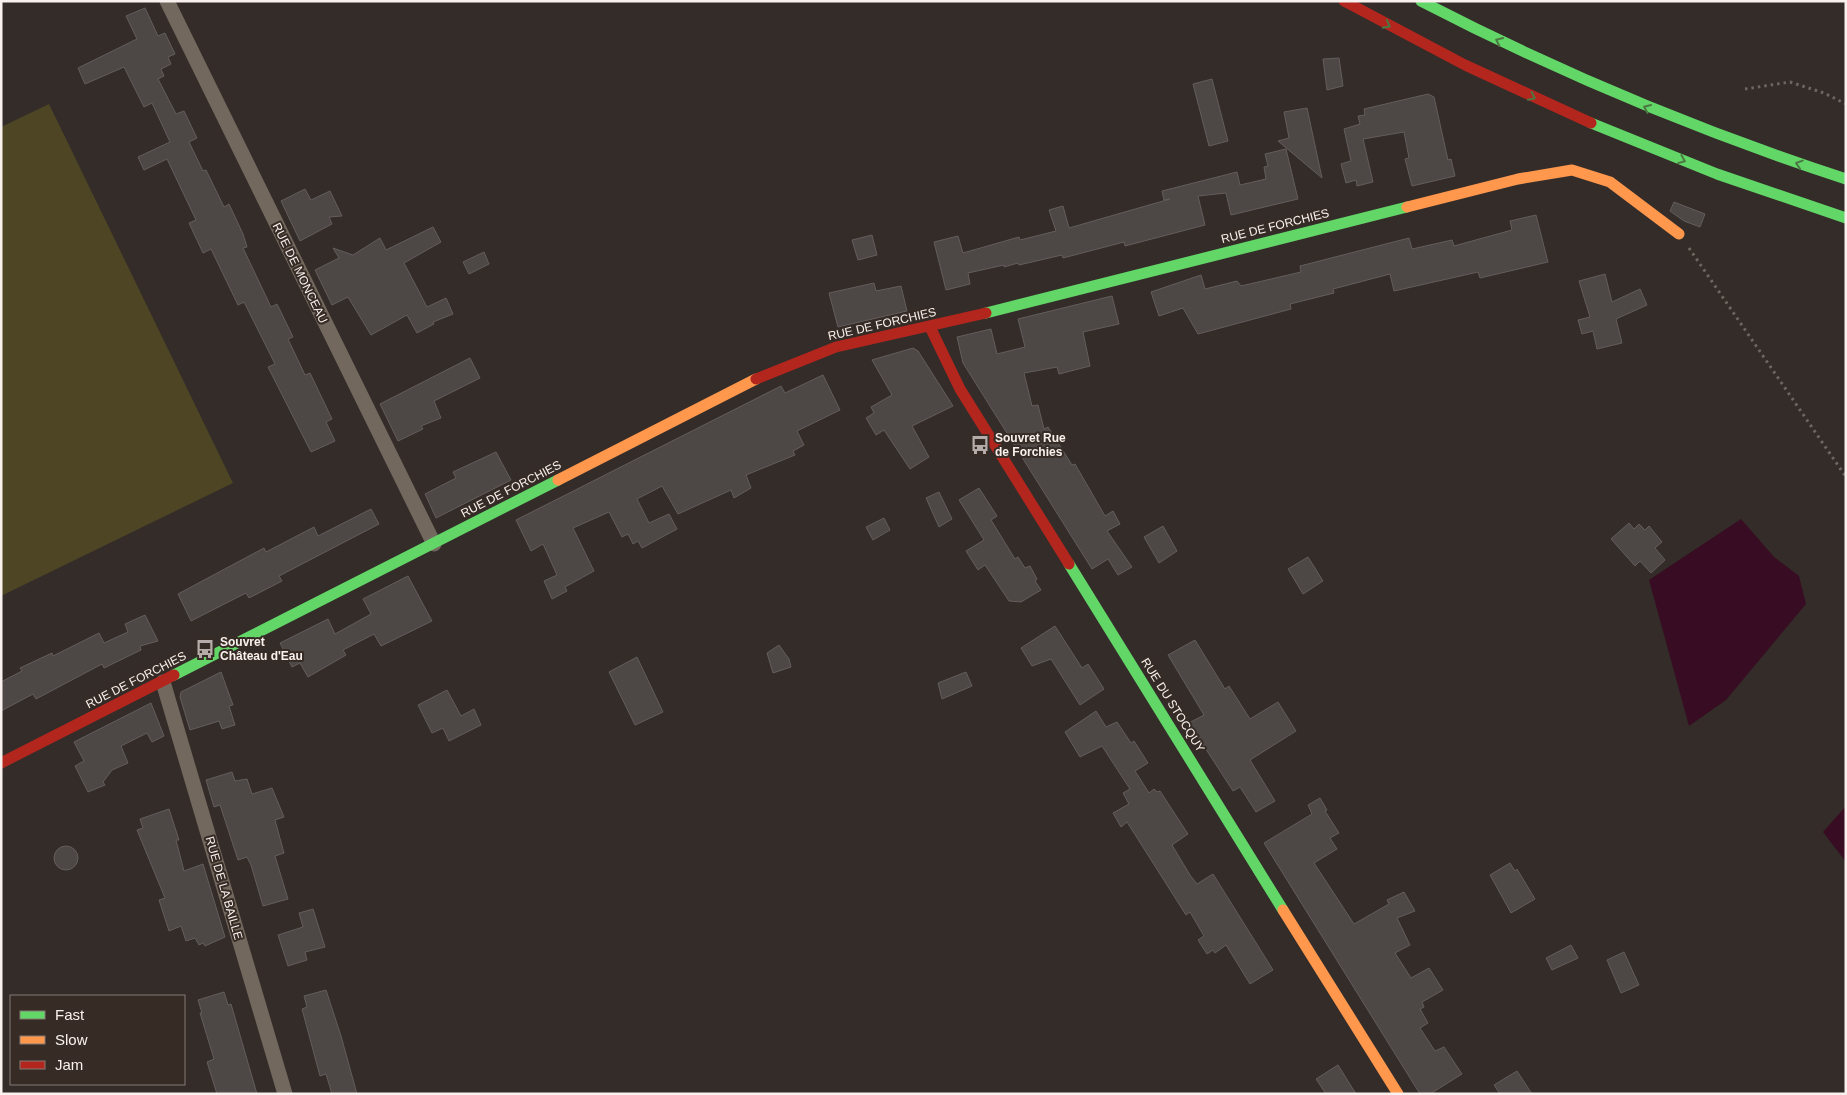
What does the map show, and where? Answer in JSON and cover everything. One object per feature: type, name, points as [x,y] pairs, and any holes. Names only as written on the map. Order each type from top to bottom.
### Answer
[{"type":"street","name":"RUE DE MONCEAU","points":[[167,1],[434,544]]},
{"type":"street","points":[[1344,1],[1459,62],[1552,107],[1731,180],[1846,218]]},
{"type":"street","points":[[1421,1],[1475,29],[1654,111],[1743,145],[1846,179]]},
{"type":"street","name":"RUE DE FORCHIES","points":[[1,763],[760,377],[836,347],[930,327],[1518,179],[1572,170],[1610,182],[1679,234]]},
{"type":"street","name":"RUE DU STOCQUY","points":[[930,327],[960,389],[1398,1094]]},
{"type":"street","name":"RUE DE LA BAILLE","points":[[163,682],[285,1094]]},
{"type":"path","points":[[1745,89],[1790,82],[1824,93],[1846,104]]},
{"type":"path","points":[[1679,234],[1846,476]]},
{"type":"shaded area","points":[[49,104],[233,483],[1,596],[1,127]]},
{"type":"shaded area","points":[[1741,519],[1774,557],[1799,576],[1806,604],[1726,700],[1689,726],[1649,580]]},
{"type":"shaded area","points":[[1846,806],[1846,862],[1823,832]]},
{"type":"building","points":[[145,8],[158,36],[165,33],[175,54],[168,57],[171,64],[161,69],[164,76],[158,79],[176,114],[184,111],[197,138],[189,142],[203,171],[206,170],[224,207],[229,204],[243,234],[247,247],[243,248],[271,307],[277,304],[293,337],[288,339],[305,375],[310,373],[332,419],[326,422],[335,441],[311,452],[268,367],[275,364],[244,302],[238,305],[211,249],[203,253],[189,223],[196,220],[167,159],[144,170],[138,157],[170,142],[152,103],[144,107],[124,67],[85,84],[78,68],[137,39],[126,16]]},
{"type":"building","points":[[1339,58],[1343,86],[1327,90],[1323,59]]},
{"type":"building","points":[[1212,79],[1228,141],[1209,146],[1193,84]]},
{"type":"building","points":[[1428,94],[1434,97],[1448,160],[1451,159],[1455,176],[1412,186],[1405,159],[1409,158],[1404,132],[1363,139],[1373,182],[1357,186],[1356,180],[1346,183],[1341,164],[1351,161],[1344,129],[1360,124],[1358,116],[1365,115],[1364,109]]},
{"type":"building","points":[[1307,108],[1322,178],[1278,141],[1289,138],[1284,112]]},
{"type":"building","points":[[1286,149],[1298,199],[1231,215],[1226,193],[1198,196],[1205,225],[1125,246],[1124,242],[1063,258],[1062,255],[1019,265],[1018,263],[1004,267],[1004,265],[968,273],[970,284],[946,290],[934,242],[958,236],[963,253],[1019,237],[1020,240],[1056,231],[1049,210],[1063,206],[1069,228],[1170,199],[1164,200],[1162,191],[1237,172],[1240,185],[1266,179],[1264,167],[1268,166],[1265,154]]},
{"type":"building","points":[[305,189],[311,200],[330,191],[342,216],[329,217],[332,224],[300,241],[281,201]]},
{"type":"building","points":[[1674,202],[1705,214],[1700,227],[1684,221],[1670,211]]},
{"type":"building","points":[[1536,215],[1548,262],[1480,278],[1478,272],[1394,291],[1390,274],[1333,289],[1334,293],[1290,304],[1291,309],[1198,334],[1183,308],[1159,316],[1151,292],[1201,275],[1205,289],[1237,281],[1241,286],[1301,272],[1300,266],[1409,238],[1412,249],[1452,240],[1454,246],[1512,230],[1510,221]]},
{"type":"building","points":[[433,227],[441,242],[404,263],[427,307],[446,298],[453,314],[433,322],[434,324],[417,333],[407,315],[371,335],[348,297],[332,305],[315,270],[339,258],[333,248],[353,255],[380,238],[386,250]]},
{"type":"building","points":[[872,235],[877,255],[858,260],[852,240]]},
{"type":"building","points":[[484,252],[489,264],[469,274],[463,262]]},
{"type":"building","points":[[1605,274],[1612,302],[1640,289],[1647,305],[1616,319],[1622,343],[1597,349],[1593,331],[1582,334],[1578,320],[1590,317],[1579,281]]},
{"type":"building","points":[[874,283],[876,291],[901,286],[907,311],[838,327],[829,293]]},
{"type":"building","points":[[1112,296],[1119,324],[1083,332],[1090,366],[1059,374],[1057,367],[1024,373],[1032,406],[1038,405],[1044,429],[1048,427],[1072,465],[1075,464],[1105,516],[1113,511],[1120,524],[1107,531],[1132,567],[1118,575],[1108,559],[1092,569],[963,363],[957,337],[991,329],[997,354],[1025,347],[1018,319]]},
{"type":"building","points":[[913,348],[918,351],[953,406],[912,426],[929,457],[910,469],[884,430],[876,435],[866,418],[874,413],[871,407],[892,395],[872,360]]},
{"type":"building","points":[[470,358],[480,378],[434,401],[441,418],[421,426],[423,429],[398,441],[380,404]]},
{"type":"building","points":[[823,375],[840,410],[797,431],[804,445],[793,451],[795,455],[746,475],[751,488],[734,498],[731,490],[678,514],[662,486],[637,499],[649,523],[669,514],[677,529],[642,548],[638,541],[633,544],[628,534],[622,537],[609,512],[573,528],[594,571],[565,587],[567,591],[552,599],[544,581],[557,575],[543,544],[531,551],[516,520],[781,386],[785,393]]},
{"type":"building","points":[[496,452],[511,480],[436,518],[425,494],[456,478],[453,472]]},
{"type":"building","points":[[979,488],[997,516],[991,520],[1015,559],[1018,557],[1025,568],[1030,566],[1037,579],[1035,581],[1041,590],[1021,602],[1009,601],[985,565],[978,570],[966,551],[984,540],[959,500]]},
{"type":"building","points":[[939,492],[952,519],[939,527],[926,498]]},
{"type":"building","points":[[371,509],[379,524],[279,576],[282,581],[249,598],[246,593],[191,621],[178,594],[264,548],[266,552],[314,527],[318,536]]},
{"type":"building","points":[[884,518],[890,530],[873,540],[866,527]]},
{"type":"building","points":[[1629,523],[1634,529],[1639,524],[1645,530],[1649,526],[1662,542],[1655,548],[1665,560],[1651,573],[1640,561],[1635,566],[1611,539]]},
{"type":"building","points":[[1163,526],[1177,551],[1159,563],[1144,537]]},
{"type":"building","points":[[1308,557],[1323,581],[1303,594],[1288,569]]},
{"type":"building","points":[[408,576],[432,621],[381,646],[374,634],[343,650],[346,655],[308,677],[300,663],[292,667],[280,643],[328,619],[335,634],[371,614],[363,599]]},
{"type":"building","points":[[145,615],[158,641],[140,646],[141,650],[104,668],[102,664],[36,699],[33,694],[1,711],[1,682],[22,671],[20,668],[52,653],[53,656],[99,633],[104,643],[128,632],[125,624]]},
{"type":"building","points":[[1055,626],[1082,668],[1088,664],[1104,689],[1080,705],[1051,659],[1032,666],[1021,648]]},
{"type":"building","points":[[1195,640],[1225,689],[1229,686],[1250,719],[1278,702],[1296,731],[1250,760],[1275,801],[1256,812],[1240,787],[1233,791],[1189,723],[1204,715],[1168,655]]},
{"type":"building","points":[[779,645],[789,659],[791,667],[773,673],[767,653]]},
{"type":"building","points":[[637,657],[663,712],[635,725],[609,672]]},
{"type":"building","points":[[221,672],[233,705],[229,706],[235,725],[222,729],[219,721],[190,730],[180,697],[181,692]]},
{"type":"building","points":[[966,672],[972,686],[942,699],[938,683]]},
{"type":"building","points":[[447,690],[461,716],[474,709],[481,725],[449,741],[443,728],[432,733],[418,705]]},
{"type":"building","points":[[151,703],[164,736],[152,742],[147,733],[121,746],[128,763],[112,770],[103,782],[105,785],[88,792],[75,766],[84,761],[74,742]]},
{"type":"building","points":[[1096,711],[1106,727],[1117,722],[1131,743],[1134,741],[1148,763],[1135,771],[1149,793],[1154,789],[1157,792],[1160,791],[1188,834],[1172,845],[1190,875],[1197,884],[1213,874],[1273,970],[1250,984],[1226,945],[1215,953],[1213,950],[1207,954],[1198,940],[1204,936],[1190,912],[1186,915],[1127,822],[1121,827],[1113,813],[1129,804],[1123,793],[1130,789],[1102,746],[1080,757],[1065,732]]},
{"type":"building","points":[[232,772],[235,781],[247,779],[252,794],[272,788],[284,817],[275,820],[284,853],[275,856],[288,899],[263,906],[251,865],[247,857],[238,860],[220,805],[214,807],[206,780]]},
{"type":"building","points":[[1320,798],[1327,810],[1325,811],[1339,833],[1330,838],[1337,849],[1314,863],[1354,924],[1389,904],[1387,900],[1404,892],[1415,911],[1397,918],[1410,945],[1395,953],[1411,978],[1429,968],[1443,990],[1422,1002],[1424,1007],[1420,1009],[1428,1023],[1420,1028],[1435,1051],[1444,1047],[1462,1074],[1430,1094],[1420,1094],[1264,843],[1312,814],[1308,805]]},
{"type":"building","points":[[169,809],[179,840],[176,840],[184,871],[203,864],[225,937],[205,946],[203,943],[199,945],[195,938],[186,941],[181,926],[169,931],[159,900],[165,898],[137,830],[143,828],[140,819]]},
{"type":"building","points":[[66,846],[75,849],[78,858],[75,867],[66,870],[57,867],[54,858],[57,849]]},
{"type":"building","points":[[1510,863],[1515,871],[1517,869],[1535,899],[1511,913],[1490,875]]},
{"type":"building","points":[[313,909],[325,947],[305,952],[307,960],[288,966],[278,935],[303,927],[299,913]]},
{"type":"building","points":[[1571,945],[1578,958],[1552,970],[1546,958]]},
{"type":"building","points":[[1624,952],[1639,985],[1621,993],[1607,960]]},
{"type":"building","points":[[326,990],[357,1094],[332,1094],[326,1074],[320,1076],[302,1009],[307,1007],[304,996]]},
{"type":"building","points":[[224,992],[228,1005],[231,1004],[257,1094],[217,1094],[207,1062],[214,1059],[198,1000]]},
{"type":"building","points":[[1338,1065],[1356,1094],[1326,1094],[1316,1079]]},
{"type":"building","points":[[1517,1071],[1532,1094],[1500,1094],[1494,1085]]},
{"type":"traffic: fast","points":[[1421,1],[1525,52],[1630,99],[1737,141],[1846,179]]},
{"type":"traffic: fast","points":[[1591,123],[1717,174],[1846,218]]},
{"type":"traffic: fast","points":[[986,313],[1407,207]]},
{"type":"traffic: fast","points":[[174,675],[558,480]]},
{"type":"traffic: fast","points":[[1069,564],[1283,910]]},
{"type":"traffic: slow","points":[[1407,207],[1518,179],[1572,170],[1610,182],[1679,234]]},
{"type":"traffic: slow","points":[[558,480],[756,379]]},
{"type":"traffic: slow","points":[[1283,910],[1398,1094]]},
{"type":"traffic: jam","points":[[1344,1],[1465,65],[1591,123]]},
{"type":"traffic: jam","points":[[756,379],[836,347],[986,313]]},
{"type":"traffic: jam","points":[[930,327],[960,389],[1069,564]]},
{"type":"traffic: jam","points":[[1,763],[174,675]]},
{"type":"place","name":"Souvret Rue de Forchies","points":[[980,445]]},
{"type":"place","name":"Souvret Château d'Eau","points":[[205,649]]}]
